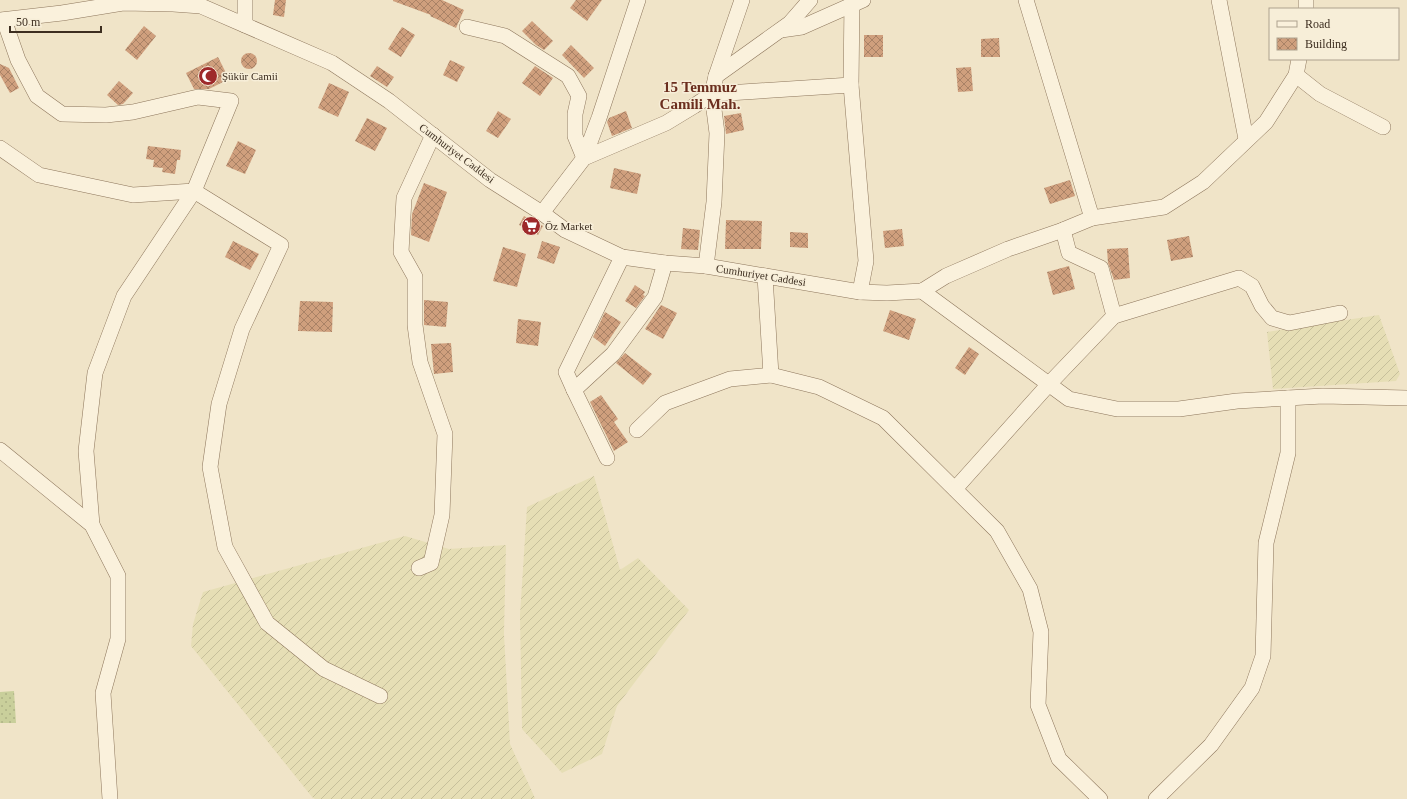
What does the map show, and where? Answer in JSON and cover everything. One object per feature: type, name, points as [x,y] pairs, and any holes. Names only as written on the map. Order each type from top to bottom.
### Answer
[{"type":"street","points":[[102,0],[123,3]]},
{"type":"street","points":[[245,0],[245,25]]},
{"type":"street","points":[[542,213],[584,158],[599,118],[638,0]]},
{"type":"street","points":[[706,266],[714,202],[717,133],[712,94],[716,76],[742,0]]},
{"type":"street","points":[[716,76],[790,23],[810,0]]},
{"type":"street","points":[[1026,0],[1092,218]]},
{"type":"street","points":[[1219,0],[1246,139]]},
{"type":"street","points":[[780,30],[802,27],[856,2],[851,85],[866,261],[860,292]]},
{"type":"street","name":"Cumhuriyet Caddesi","points":[[2,20],[62,13],[123,3],[201,6],[332,63],[389,101],[490,180],[542,213],[565,230],[622,257],[665,264],[706,266],[860,292],[887,293],[922,291]]},
{"type":"street","points":[[2,20],[18,60],[37,96],[62,114],[106,115],[133,112],[198,97],[231,101],[194,191],[124,296],[95,373],[86,451],[92,525],[118,576],[118,639],[103,693],[110,799]]},
{"type":"street","points":[[467,27],[505,36],[568,76],[579,96],[575,114],[575,136],[584,158]]},
{"type":"street","points":[[1299,60],[1296,75],[1266,122],[1246,139],[1203,182],[1164,207],[1092,218],[1008,250],[946,276],[922,291],[1069,399],[1117,409],[1179,408],[1238,401],[1323,396],[1403,397]]},
{"type":"street","points":[[1296,75],[1320,94],[1383,127]]},
{"type":"street","points":[[584,158],[666,123],[712,94],[851,85]]},
{"type":"street","points":[[419,568],[431,563],[442,515],[444,434],[420,362],[415,325],[415,277],[401,252],[404,198],[433,135]]},
{"type":"street","points":[[0,148],[39,175],[133,195],[194,191],[281,245],[242,329],[219,404],[210,467],[225,547],[267,623],[324,669],[380,696]]},
{"type":"street","points":[[1063,230],[1069,253],[1101,268],[1114,316]]},
{"type":"street","points":[[607,458],[566,372],[622,257]]},
{"type":"street","points":[[574,390],[613,354],[655,297],[665,264]]},
{"type":"street","points":[[765,276],[771,375]]},
{"type":"street","points":[[955,489],[1049,384],[1114,316],[1239,278],[1252,286],[1262,306],[1272,318],[1289,323],[1340,312]]},
{"type":"street","points":[[637,430],[665,403],[730,379],[771,375],[819,387],[883,418],[997,531],[1030,589],[1041,632],[1038,705],[1059,759],[1100,799]]},
{"type":"street","points":[[1156,799],[1211,745],[1252,688],[1263,656],[1266,543],[1288,453],[1288,398]]},
{"type":"street","points":[[0,450],[92,525]]},
{"type":"shaded area","points":[[1379,315],[1400,374],[1396,381],[1273,389],[1267,332]]},
{"type":"shaded area","points":[[594,476],[620,570],[638,558],[689,610],[617,706],[602,754],[562,773],[522,729],[520,615],[527,507]]},
{"type":"shaded area","points":[[405,536],[449,549],[506,545],[504,634],[510,744],[535,798],[534,799],[315,799],[191,646],[193,624],[203,592]]},
{"type":"green space","points":[[14,691],[16,723],[0,723],[0,692]]},
{"type":"building","points":[[275,0],[286,0],[284,17],[273,15]]},
{"type":"building","points":[[393,0],[442,0],[464,10],[456,28],[430,16],[431,15]]},
{"type":"building","points":[[576,0],[602,0],[587,21],[570,8]]},
{"type":"building","points":[[532,21],[553,41],[544,50],[536,45],[522,31]]},
{"type":"building","points":[[144,26],[156,36],[137,60],[125,50]]},
{"type":"building","points":[[402,27],[415,35],[401,57],[388,49]]},
{"type":"building","points":[[864,35],[883,35],[883,57],[864,57]]},
{"type":"building","points":[[999,38],[1000,57],[981,57],[981,39]]},
{"type":"building","points":[[571,45],[594,68],[584,78],[562,55]]},
{"type":"building","points":[[249,53],[256,58],[257,61],[252,68],[249,69],[242,64],[241,61],[246,54]]},
{"type":"building","name":"Şükür Camii","points":[[218,57],[229,79],[209,89],[194,89],[186,73]]},
{"type":"building","points":[[450,60],[465,67],[457,82],[443,75]]},
{"type":"building","points":[[0,64],[9,68],[19,88],[10,93],[0,75]]},
{"type":"building","points":[[377,66],[394,77],[387,87],[370,76]]},
{"type":"building","points":[[535,66],[553,78],[540,96],[522,83]]},
{"type":"building","points":[[971,67],[973,91],[958,92],[956,68]]},
{"type":"building","points":[[119,81],[133,93],[123,104],[118,105],[107,95]]},
{"type":"building","points":[[329,83],[349,92],[338,117],[318,108]]},
{"type":"building","points":[[498,111],[511,119],[498,138],[486,131]]},
{"type":"building","points":[[626,111],[632,128],[612,136],[607,122],[609,118]]},
{"type":"building","points":[[741,113],[744,130],[726,134],[724,116]]},
{"type":"building","points":[[367,118],[387,128],[375,151],[355,141]]},
{"type":"building","points":[[238,141],[256,150],[245,174],[226,166]]},
{"type":"building","points":[[148,146],[181,150],[180,160],[177,160],[175,174],[162,172],[163,168],[153,167],[154,160],[146,159]]},
{"type":"building","points":[[614,168],[641,174],[637,194],[610,188]]},
{"type":"building","points":[[1070,180],[1075,196],[1050,204],[1044,188]]},
{"type":"building","points":[[424,183],[447,192],[429,242],[411,235],[412,214]]},
{"type":"building","name":"Öz Market","points":[[524,216],[543,226],[538,235],[519,225]]},
{"type":"building","points":[[726,220],[762,221],[761,249],[725,249]]},
{"type":"building","points":[[683,228],[700,230],[698,250],[681,249]]},
{"type":"building","points":[[902,229],[904,246],[885,248],[883,231]]},
{"type":"building","points":[[790,232],[808,233],[808,248],[790,247]]},
{"type":"building","points":[[1189,236],[1193,257],[1171,261],[1167,240]]},
{"type":"building","points":[[233,241],[259,254],[250,270],[225,257]]},
{"type":"building","points":[[542,241],[560,247],[554,264],[537,258]]},
{"type":"building","points":[[503,247],[526,254],[517,287],[493,281]]},
{"type":"building","points":[[1128,248],[1130,278],[1114,280],[1108,263],[1107,249]]},
{"type":"building","points":[[1069,266],[1075,289],[1053,295],[1047,272]]},
{"type":"building","points":[[635,285],[645,292],[643,295],[645,296],[636,308],[625,301]]},
{"type":"building","points":[[424,300],[448,302],[446,327],[424,325]]},
{"type":"building","points":[[300,301],[333,302],[332,332],[298,331]]},
{"type":"building","points":[[661,305],[677,313],[663,339],[645,329]]},
{"type":"building","points":[[890,310],[916,319],[909,340],[883,331]]},
{"type":"building","points":[[605,312],[621,322],[605,346],[593,337]]},
{"type":"building","points":[[518,319],[541,322],[538,346],[516,343]]},
{"type":"building","points":[[451,343],[453,372],[434,374],[431,344]]},
{"type":"building","points":[[969,347],[979,354],[965,375],[955,368]]},
{"type":"building","points":[[625,353],[652,374],[643,385],[616,363]]},
{"type":"building","points":[[601,395],[618,419],[614,422],[628,442],[614,451],[590,402]]},
{"type":"place","name":"Şükür Camii","points":[[208,76]]},
{"type":"place","name":"Öz Market","points":[[531,226]]},
{"type":"district","name":"15 Temmuz Camili Mah.","points":[[700,96]]}]
